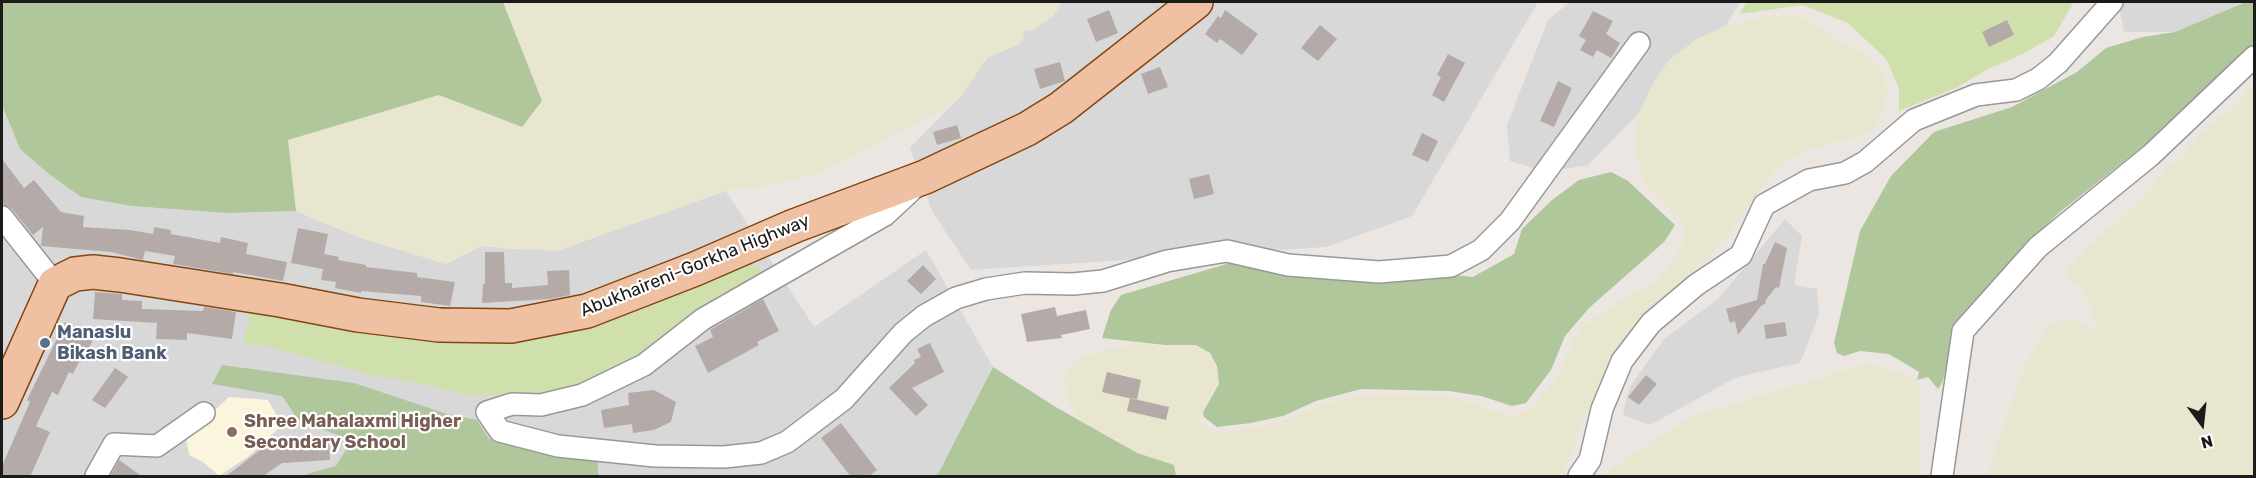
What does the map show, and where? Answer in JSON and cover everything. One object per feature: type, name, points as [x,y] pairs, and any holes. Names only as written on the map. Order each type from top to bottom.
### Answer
[{"type":"main road","name":"Abukhaireni-Gorkha Highway","points":[[55,284],[75,274],[93,272],[280,300],[358,315],[439,324],[511,326],[587,311],[695,269],[794,226],[926,177],[1027,129],[1061,108],[1196,2]]},
{"type":"main road","points":[[2,402],[55,284]]},
{"type":"street","points":[[1579,477],[1590,460],[1602,409],[1622,362],[1651,323],[1696,285],[1741,255],[1764,205],[1809,180],[1845,173],[1865,162],[1914,120],[1976,95],[2016,90],[2038,78],[2058,63],[2112,2]]},
{"type":"street","points":[[926,177],[885,215],[703,320],[644,365],[582,395],[541,405],[512,404],[487,412],[500,431],[558,446],[655,456],[724,457],[761,453],[787,442],[844,399],[903,333],[924,316],[956,298],[986,289],[1025,283],[1073,284],[1103,281],[1167,261],[1227,251],[1288,265],[1379,272],[1451,266],[1481,250],[1510,221],[1639,43]]},
{"type":"street","points":[[1942,477],[1963,332],[2038,247],[2151,155],[2254,57]]},
{"type":"street","points":[[2,217],[55,284]]},
{"type":"street","points":[[96,477],[114,444],[157,446],[204,413]]},
{"type":"shaded area","points":[[503,2],[1062,2],[1053,16],[1033,31],[1024,30],[1023,39],[1019,44],[987,58],[962,95],[950,105],[819,173],[778,184],[726,191],[557,251],[482,246],[446,264],[361,238],[296,211],[288,140],[439,95],[522,127],[542,101]]},
{"type":"shaded area","points":[[1062,2],[1538,2],[1412,216],[1326,247],[971,270],[932,211],[910,148],[962,95],[987,58],[1019,44],[1024,30],[1052,16]]},
{"type":"shaded area","points":[[1570,2],[1740,2],[1726,26],[1697,39],[1656,78],[1639,113],[1588,165],[1547,172],[1510,161],[1507,125],[1548,20]]},
{"type":"shaded area","points":[[2118,2],[2246,2],[2175,32],[2124,32]]},
{"type":"shaded area","points":[[1799,15],[1834,38],[1859,50],[1879,65],[1886,81],[1888,96],[1875,127],[1863,135],[1810,149],[1783,163],[1770,176],[1736,225],[1611,367],[1583,420],[1563,476],[1168,476],[1127,453],[1120,441],[1088,426],[1078,417],[1069,403],[1064,380],[1073,364],[1079,359],[1100,351],[1137,343],[1166,347],[1195,347],[1209,354],[1216,366],[1218,384],[1201,411],[1200,419],[1205,427],[1216,433],[1254,428],[1285,420],[1318,406],[1362,395],[1447,397],[1474,403],[1501,414],[1514,415],[1529,410],[1555,380],[1582,327],[1633,293],[1657,282],[1676,257],[1683,241],[1684,233],[1679,217],[1644,184],[1636,150],[1635,136],[1639,113],[1656,78],[1669,60],[1697,39],[1726,26],[1764,17]]},
{"type":"shaded area","points":[[2254,85],[2254,476],[1992,476],[1989,469],[2026,362],[2051,324],[2068,318],[2099,332],[2084,289],[2069,280],[2066,272],[2083,251],[2149,191],[2165,168],[2178,162],[2199,135]]},
{"type":"shaded area","points":[[2,105],[20,149],[81,197],[131,206],[227,213],[296,211],[361,238],[446,264],[482,246],[524,250],[642,220],[726,191],[814,327],[926,250],[993,367],[938,474],[933,476],[2,476]]},
{"type":"shaded area","points":[[1785,219],[1802,236],[1794,285],[1817,289],[1819,315],[1800,363],[1737,377],[1650,425],[1623,415],[1629,388],[1664,339],[1717,300]]},
{"type":"shaded area","points":[[1863,365],[1885,367],[1917,380],[1920,386],[1919,476],[1605,476],[1615,466],[1690,417]]},
{"type":"shaded area","name":"Shree Mahalaxmi Higher Secondary School","points":[[229,397],[268,400],[277,416],[279,428],[249,456],[219,476],[203,462],[189,455],[186,437]]},
{"type":"green space","points":[[2,2],[503,2],[542,101],[522,127],[439,95],[288,140],[296,211],[227,213],[131,206],[81,197],[20,149],[2,105]]},
{"type":"green space","points":[[1746,2],[2074,2],[2054,36],[1956,88],[1899,111],[1899,88],[1886,59],[1848,23],[1803,5],[1740,14]]},
{"type":"green space","points":[[2246,2],[2254,2],[2254,49],[2209,94],[2060,212],[2030,240],[1961,318],[1942,383],[1938,389],[1928,377],[1917,380],[1919,372],[1889,354],[1860,351],[1844,356],[1837,353],[1834,343],[1860,231],[1891,176],[1934,132],[2012,107],[2077,72],[2106,48],[2143,37],[2175,32]]},
{"type":"green space","points":[[1611,172],[1628,181],[1675,225],[1664,242],[1589,308],[1565,336],[1551,370],[1526,403],[1512,406],[1481,396],[1449,391],[1361,389],[1316,401],[1283,416],[1217,427],[1204,417],[1203,412],[1219,384],[1217,366],[1210,353],[1196,345],[1165,345],[1102,338],[1111,310],[1121,295],[1237,261],[1415,280],[1438,273],[1473,277],[1514,254],[1522,229],[1552,200],[1579,180]]},
{"type":"green space","points":[[737,251],[767,276],[641,359],[576,391],[541,397],[469,395],[372,375],[265,346],[243,343],[253,305],[440,336]]},
{"type":"green space","points":[[222,365],[354,383],[444,413],[477,420],[489,439],[598,458],[598,476],[300,476],[336,466],[352,440],[299,421],[282,396],[212,384]]},
{"type":"green space","points":[[993,367],[1054,406],[1137,453],[1174,465],[1176,476],[933,476],[938,474]]},
{"type":"building","points":[[1109,10],[1118,33],[1096,42],[1087,19]]},
{"type":"building","points":[[1225,10],[1258,34],[1242,55],[1220,39],[1217,43],[1205,34],[1218,16],[1221,18]]},
{"type":"building","points":[[1593,11],[1613,21],[1606,34],[1620,43],[1611,58],[1597,50],[1593,57],[1580,50],[1586,40],[1579,36]]},
{"type":"building","points":[[2007,20],[2014,35],[1989,47],[1982,32]]},
{"type":"building","points":[[1320,25],[1337,39],[1318,61],[1301,48]]},
{"type":"building","points":[[1448,54],[1465,63],[1444,102],[1432,95],[1441,77],[1437,75]]},
{"type":"building","points":[[1060,62],[1065,81],[1040,89],[1034,69]]},
{"type":"building","points":[[1160,67],[1168,87],[1148,94],[1141,74]]},
{"type":"building","points":[[1558,81],[1572,88],[1554,127],[1540,121]]},
{"type":"building","points":[[957,125],[961,138],[937,145],[933,132]]},
{"type":"building","points":[[1422,133],[1438,141],[1428,162],[1412,155]]},
{"type":"building","points":[[2,159],[24,188],[34,180],[61,212],[84,216],[83,227],[153,234],[154,227],[171,230],[171,234],[220,243],[221,237],[248,243],[246,254],[287,262],[283,281],[173,264],[175,256],[145,251],[143,260],[111,252],[41,246],[43,227],[33,235],[12,209],[2,204]]},
{"type":"building","points":[[1209,174],[1214,194],[1194,199],[1189,179]]},
{"type":"building","points":[[298,228],[328,234],[324,254],[339,257],[338,260],[366,265],[366,267],[417,273],[417,277],[455,282],[450,306],[421,302],[421,296],[361,291],[361,293],[335,288],[336,282],[321,280],[323,269],[291,263]]},
{"type":"building","points":[[1775,242],[1787,248],[1779,288],[1776,287],[1765,301],[1766,303],[1738,335],[1735,321],[1730,323],[1726,309],[1757,300],[1763,264]]},
{"type":"building","points":[[485,252],[504,252],[505,283],[512,283],[512,288],[548,285],[547,271],[569,270],[570,295],[550,299],[482,303],[483,284],[485,284]]},
{"type":"building","points":[[923,265],[936,279],[921,294],[907,281]]},
{"type":"building","points":[[95,292],[122,294],[122,300],[142,301],[142,309],[203,311],[204,307],[236,312],[232,339],[187,333],[187,340],[156,339],[157,323],[93,319]]},
{"type":"building","points":[[763,299],[779,331],[757,342],[759,345],[708,373],[695,346],[713,337],[710,330]]},
{"type":"building","points":[[1055,307],[1057,316],[1086,310],[1090,329],[1061,335],[1062,338],[1027,342],[1021,314]]},
{"type":"building","points":[[65,322],[95,336],[82,362],[80,360],[73,374],[69,372],[58,395],[52,392],[36,426],[50,432],[30,477],[2,477],[2,466],[30,402],[27,400]]},
{"type":"building","points":[[1785,322],[1787,336],[1766,339],[1764,325]]},
{"type":"building","points":[[930,343],[944,372],[912,388],[928,405],[916,416],[889,388],[915,363],[914,360],[921,357],[917,349]]},
{"type":"building","points":[[115,368],[128,377],[105,408],[92,400]]},
{"type":"building","points":[[1107,372],[1141,380],[1137,400],[1102,392]]},
{"type":"building","points":[[1646,375],[1657,384],[1639,405],[1628,397]]},
{"type":"building","points":[[654,390],[676,402],[671,422],[654,430],[633,433],[632,424],[604,428],[601,410],[629,405],[628,393]]},
{"type":"building","points":[[1130,398],[1169,407],[1166,420],[1127,411]]},
{"type":"building","points":[[841,423],[877,470],[868,477],[851,477],[821,438]]},
{"type":"building","points":[[329,442],[330,460],[282,463],[262,477],[225,477],[265,446]]},
{"type":"building","points":[[119,460],[143,477],[110,477]]},
{"type":"place","name":"Manaslu Bikash Bank","points":[[45,343]]},
{"type":"place","name":"Shree Mahalaxmi Higher Secondary School","points":[[232,432]]}]
